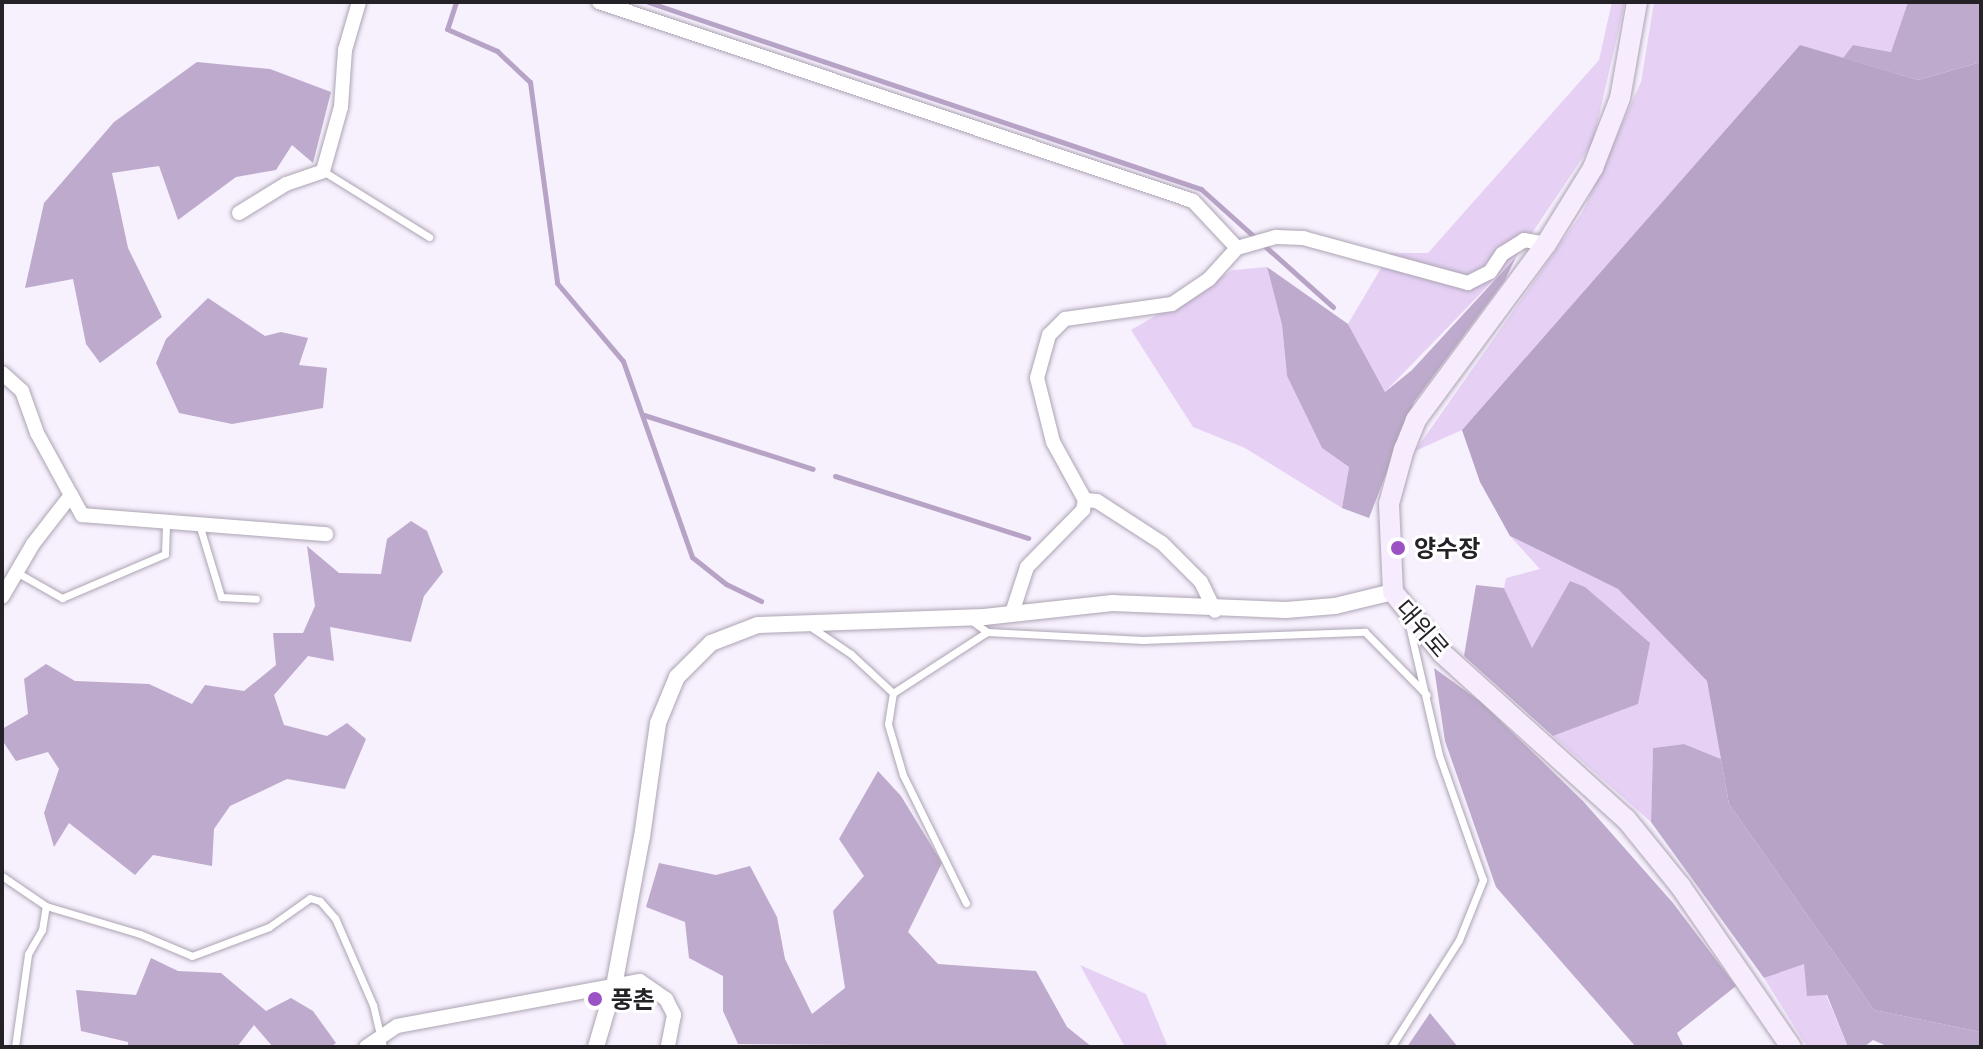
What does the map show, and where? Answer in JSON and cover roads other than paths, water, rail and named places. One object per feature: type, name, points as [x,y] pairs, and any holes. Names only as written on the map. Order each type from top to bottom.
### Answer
[{"type":"main road","name":"대위로","points":[[1637,2],[1608,138],[1546,244],[1416,420],[1389,504],[1393,592],[1405,612],[1442,653],[1626,819],[1681,887],[1791,1047]]},
{"type":"street","points":[[239,213],[286,184],[323,171],[341,107],[345,50],[359,2]]},
{"type":"street","points":[[599,2],[1193,201],[1250,245]]},
{"type":"street","points":[[1012,613],[1027,567],[1083,510],[1085,500],[1053,442],[1037,378],[1049,335],[1065,319],[1172,304],[1250,245],[1290,236],[1468,283],[1490,272],[1502,254],[1524,240],[1546,244]]},
{"type":"street","points":[[2,373],[22,391],[37,433],[82,515],[326,534]]},
{"type":"street","points":[[2,597],[71,495]]},
{"type":"street","points":[[1085,500],[1097,501],[1162,543],[1201,582],[1215,611]]},
{"type":"street","points":[[596,1047],[614,986],[658,723],[677,677],[711,643],[734,631],[806,624],[1012,613],[1112,603],[1215,611],[1335,606],[1393,592]]},
{"type":"street","points":[[366,1047],[381,1040],[397,1026],[640,981],[666,999],[674,1015],[668,1047]]},
{"type":"lane","points":[[323,171],[429,237]]},
{"type":"lane","points":[[18,573],[62,598],[165,554],[166,522]]},
{"type":"lane","points":[[199,524],[221,597],[256,599]]},
{"type":"lane","points":[[1391,1047],[1459,940],[1483,880],[1439,755],[1405,612]]},
{"type":"lane","points":[[963,616],[987,632],[1143,640],[1365,632],[1427,695]]},
{"type":"lane","points":[[806,624],[851,654],[893,693]]},
{"type":"lane","points":[[966,903],[903,775],[888,724],[893,693],[987,632]]},
{"type":"lane","points":[[2,876],[46,906],[129,930],[192,956],[269,927],[310,898],[320,901],[335,918],[381,1040]]},
{"type":"lane","points":[[15,1047],[28,954],[42,930],[46,906]]},
{"type":"waterway","points":[[456,2],[447,29],[497,51],[530,82],[557,283],[623,361],[692,557],[726,584],[761,601]]},
{"type":"waterway","points":[[648,2],[1201,189],[1333,307]]},
{"type":"waterway","points":[[644,415],[813,469]]},
{"type":"waterway","points":[[835,476],[1028,538]]},
{"type":"place","name":"양수장","points":[[1398,548]]},
{"type":"place","name":"풍촌","points":[[595,999]]}]
